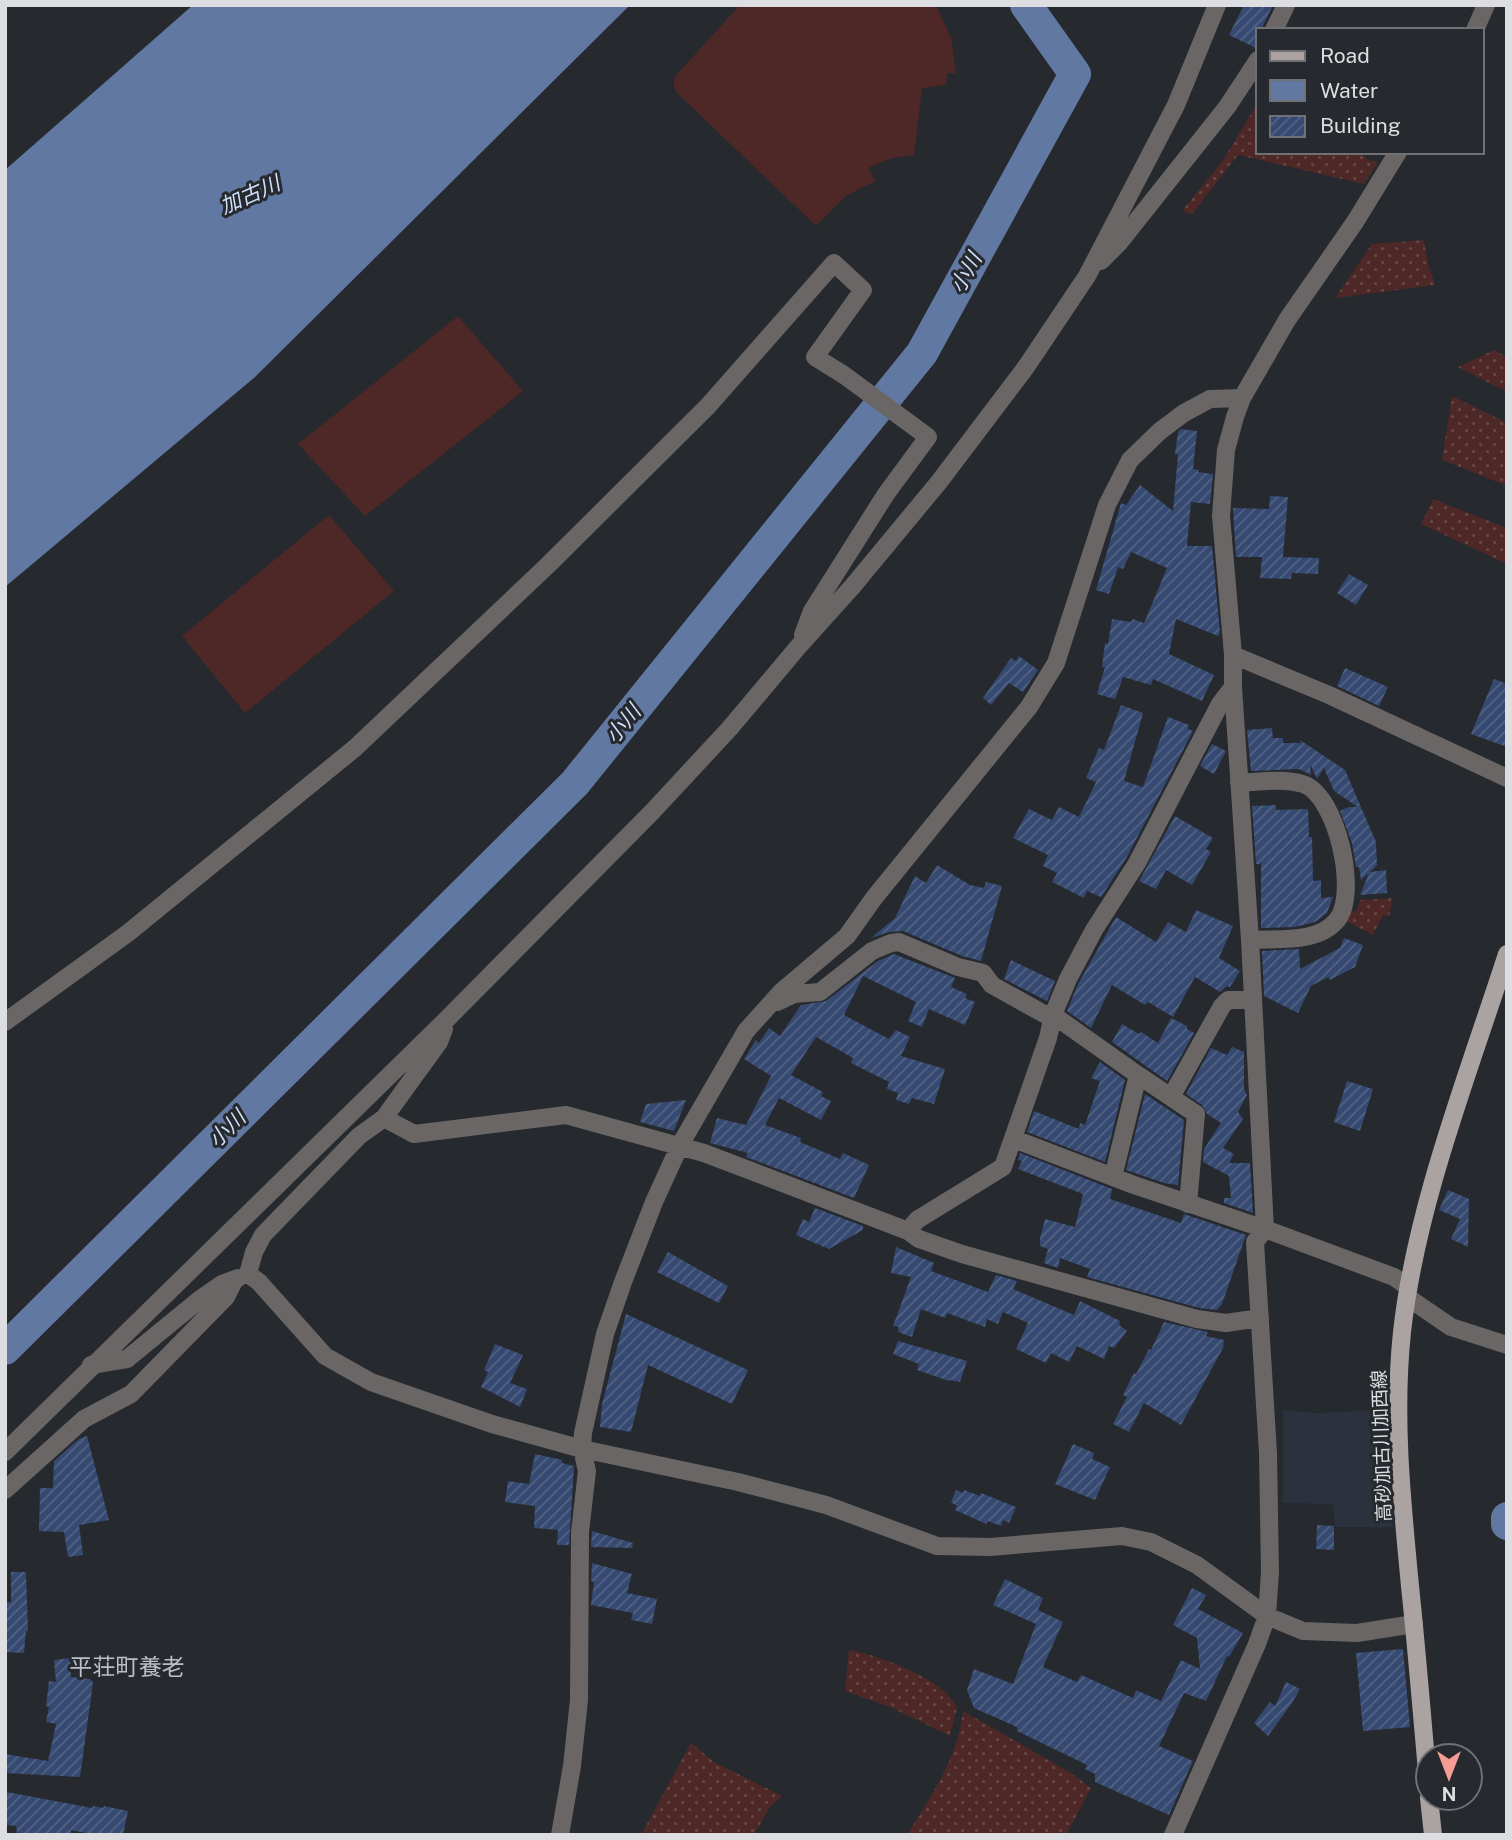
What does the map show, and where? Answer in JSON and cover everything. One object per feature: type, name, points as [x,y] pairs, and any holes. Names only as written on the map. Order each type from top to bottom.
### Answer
[{"type":"main road","name":"高砂加古川加西線","points":[[1424,1742],[1400,1486],[1398,1371],[1408,1292],[1420,1231],[1507,954]]},
{"type":"main road","points":[[1431,1812],[1433,1835]]},
{"type":"street","points":[[5,1451],[448,1018],[669,793],[730,729],[852,587],[939,482],[1026,366],[1087,276],[1176,105],[1217,5]]},
{"type":"street","points":[[1275,28],[1286,5]]},
{"type":"street","points":[[1476,28],[1486,5]]},
{"type":"street","points":[[1087,276],[1119,243],[1227,107],[1256,63]]},
{"type":"street","points":[[1174,1835],[1257,1644],[1267,1616],[1270,1572],[1268,1453],[1255,1242],[1265,1229],[1233,655],[1221,516],[1226,450],[1242,398],[1287,320],[1355,222],[1397,154]]},
{"type":"street","points":[[5,1022],[128,933],[355,748],[547,566],[708,406],[834,263],[863,290],[815,357],[928,438],[886,494],[812,611],[798,647]]},
{"type":"street","points":[[560,1835],[572,1766],[579,1700],[580,1532],[587,1471],[582,1449],[583,1433],[605,1334],[650,1213],[680,1145],[746,1031],[782,991],[847,936],[874,898],[1029,707],[1056,663],[1107,505],[1130,460],[1184,412],[1210,399],[1242,398]]},
{"type":"street","points":[[1233,655],[1329,695],[1507,778]]},
{"type":"street","points":[[908,1231],[917,1220],[1003,1167],[1048,1038],[1053,1015],[1068,979],[1087,942],[1137,863],[1220,704],[1233,687]]},
{"type":"street","points":[[1239,783],[1282,781],[1305,784],[1316,792],[1324,802],[1341,844],[1347,886],[1341,913],[1337,920],[1323,931],[1302,937],[1250,940]]},
{"type":"street","points":[[772,1004],[794,994],[820,992],[872,951],[891,943],[899,942],[958,967],[983,973],[992,985],[1046,1014],[1053,1015],[1196,1114],[1188,1204]]},
{"type":"street","points":[[1171,1097],[1222,1006],[1228,1000],[1251,1000]]},
{"type":"street","points":[[5,1490],[84,1419],[131,1394],[226,1297],[241,1277],[263,1235],[359,1136],[384,1118],[439,1042],[448,1018]]},
{"type":"street","points":[[1113,1177],[1138,1075]]},
{"type":"street","points":[[384,1118],[414,1134],[566,1115],[680,1145],[753,1170],[908,1231],[919,1240],[962,1254],[1197,1319],[1226,1323],[1260,1318]]},
{"type":"street","points":[[1014,1139],[1394,1277],[1451,1327],[1507,1345]]},
{"type":"street","points":[[91,1365],[127,1359],[199,1300],[222,1284],[241,1277],[259,1282],[325,1356],[371,1382],[492,1424],[582,1449],[738,1482],[826,1505],[937,1546],[990,1547],[1122,1536],[1151,1542],[1198,1565],[1267,1616],[1303,1631],[1357,1633],[1414,1624]]},
{"type":"shaded area","points":[[740,5],[936,5],[951,38],[956,73],[947,73],[946,85],[922,88],[914,155],[892,158],[868,168],[875,181],[846,196],[816,226],[676,92],[676,75]]},
{"type":"shaded area","points":[[1256,105],[1256,154],[1362,154],[1368,160],[1378,162],[1364,184],[1238,155],[1192,214],[1182,211],[1224,159]]},
{"type":"shaded area","points":[[1424,240],[1435,285],[1335,298],[1372,244]]},
{"type":"shaded area","points":[[458,316],[523,391],[365,516],[298,444]]},
{"type":"shaded area","points":[[1494,350],[1507,357],[1507,392],[1458,367]]},
{"type":"shaded area","points":[[1452,396],[1507,423],[1507,486],[1442,460]]},
{"type":"shaded area","points":[[1433,499],[1507,528],[1507,564],[1421,524]]},
{"type":"shaded area","points":[[329,515],[394,591],[245,713],[182,636]]},
{"type":"shaded area","points":[[1393,898],[1389,916],[1383,915],[1373,935],[1344,920],[1349,910],[1356,912],[1360,900]]},
{"type":"shaded area","points":[[1283,1410],[1315,1413],[1383,1410],[1384,1458],[1393,1527],[1335,1527],[1333,1504],[1283,1503]]},
{"type":"shaded area","points":[[849,1650],[909,1670],[940,1688],[957,1708],[950,1736],[892,1708],[845,1691]]},
{"type":"shaded area","points":[[963,1711],[1071,1773],[1091,1788],[1066,1835],[907,1835],[949,1761],[956,1745]]},
{"type":"shaded area","points":[[691,1743],[714,1762],[782,1796],[770,1807],[754,1835],[641,1835]]},
{"type":"water","name":"加古川","points":[[193,5],[630,5],[255,377],[5,587],[5,170]]},
{"type":"building","points":[[1244,5],[1273,5],[1262,28],[1256,28],[1256,48],[1229,35]]},
{"type":"building","points":[[1181,429],[1197,431],[1193,469],[1213,474],[1210,504],[1191,502],[1187,546],[1212,546],[1220,633],[1218,636],[1176,619],[1169,654],[1214,675],[1202,701],[1153,679],[1151,685],[1123,677],[1115,699],[1097,694],[1105,667],[1102,667],[1105,643],[1108,644],[1112,619],[1131,622],[1133,619],[1144,623],[1167,568],[1131,552],[1123,569],[1118,567],[1109,594],[1096,590],[1121,503],[1126,505],[1140,485],[1173,511],[1178,454],[1175,454],[1178,432]]},
{"type":"building","points":[[1270,496],[1288,497],[1283,557],[1319,558],[1318,574],[1292,573],[1291,579],[1260,578],[1262,557],[1236,557],[1233,508],[1269,509]]},
{"type":"building","points":[[1349,574],[1368,585],[1356,605],[1337,593]]},
{"type":"building","points":[[1019,656],[1038,670],[1023,692],[1009,683],[991,705],[983,698],[1011,658],[1016,661]]},
{"type":"building","points":[[1345,668],[1388,687],[1379,706],[1337,686]]},
{"type":"building","points":[[1494,679],[1507,684],[1507,747],[1471,734]]},
{"type":"building","points":[[1121,705],[1143,713],[1124,781],[1143,787],[1168,717],[1189,725],[1188,729],[1193,731],[1127,857],[1101,897],[1087,891],[1084,898],[1052,882],[1057,873],[1043,866],[1048,855],[1013,838],[1029,809],[1052,820],[1059,807],[1079,817],[1096,782],[1086,778],[1099,748],[1104,750]]},
{"type":"building","points":[[1272,728],[1273,738],[1283,738],[1283,743],[1301,743],[1300,740],[1345,770],[1376,842],[1377,865],[1370,872],[1386,870],[1387,893],[1360,895],[1369,873],[1361,880],[1352,843],[1340,811],[1358,807],[1334,791],[1324,768],[1317,779],[1310,764],[1311,775],[1299,769],[1251,771],[1247,730]]},
{"type":"building","points":[[1212,744],[1226,751],[1214,774],[1200,766]]},
{"type":"building","points":[[1276,805],[1276,810],[1308,809],[1313,881],[1321,880],[1321,898],[1333,897],[1327,913],[1315,922],[1295,927],[1261,928],[1261,861],[1256,864],[1252,806]]},
{"type":"building","points":[[1175,816],[1213,838],[1206,849],[1211,852],[1192,885],[1166,870],[1156,889],[1139,881]]},
{"type":"building","points":[[937,865],[970,885],[984,888],[986,882],[1002,886],[981,961],[962,956],[903,931],[871,938],[895,918],[915,876],[926,883]]},
{"type":"building","points":[[1196,910],[1233,926],[1219,958],[1240,971],[1230,987],[1227,986],[1220,992],[1195,977],[1173,1017],[1148,1002],[1145,1005],[1112,985],[1091,1028],[1067,1011],[1078,984],[1116,917],[1156,942],[1168,922],[1186,932]]},
{"type":"building","points":[[1344,938],[1363,945],[1355,967],[1311,986],[1298,1013],[1264,996],[1262,951],[1299,949],[1300,969],[1340,948]]},
{"type":"building","points":[[894,954],[955,978],[951,987],[967,994],[965,998],[975,1002],[965,1025],[929,1009],[922,1027],[908,1021],[916,1002],[863,976],[844,1015],[889,1039],[896,1030],[910,1037],[901,1056],[945,1069],[934,1104],[912,1098],[909,1104],[896,1100],[898,1093],[887,1089],[889,1082],[851,1063],[853,1058],[816,1037],[791,1075],[823,1092],[821,1096],[831,1101],[821,1120],[779,1098],[765,1125],[801,1138],[800,1142],[840,1159],[843,1153],[869,1165],[854,1198],[746,1157],[748,1153],[710,1143],[717,1118],[746,1125],[771,1076],[744,1059],[756,1040],[759,1043],[769,1028],[780,1036],[801,1005],[826,1001],[878,961]]},
{"type":"building","points":[[1011,960],[1055,981],[1047,1001],[1004,979]]},
{"type":"building","points":[[1171,1018],[1194,1033],[1167,1081],[1112,1042],[1122,1024],[1158,1043]]},
{"type":"building","points":[[1232,1047],[1244,1052],[1244,1089],[1247,1095],[1238,1112],[1243,1119],[1223,1148],[1234,1154],[1229,1163],[1250,1163],[1253,1213],[1224,1203],[1224,1198],[1231,1198],[1229,1176],[1203,1162],[1204,1149],[1221,1123],[1186,1094],[1211,1048],[1227,1055]]},
{"type":"building","points":[[1100,1062],[1125,1080],[1105,1162],[1027,1132],[1034,1111],[1079,1129],[1080,1123],[1085,1125],[1100,1081],[1091,1078]]},
{"type":"building","points":[[1347,1081],[1373,1089],[1360,1131],[1334,1122]]},
{"type":"building","points":[[1145,1094],[1184,1120],[1178,1185],[1126,1170]]},
{"type":"building","points":[[686,1100],[674,1131],[640,1122],[646,1104]]},
{"type":"building","points":[[1020,1153],[1112,1189],[1110,1199],[1181,1223],[1184,1214],[1246,1235],[1222,1304],[1217,1310],[1199,1308],[1087,1277],[1090,1269],[1060,1258],[1058,1268],[1044,1263],[1048,1249],[1040,1246],[1040,1238],[1045,1219],[1075,1227],[1083,1194],[1018,1169],[1022,1161],[1018,1160]]},
{"type":"building","points":[[1448,1190],[1469,1199],[1468,1247],[1451,1239],[1460,1219],[1439,1210]]},
{"type":"building","points":[[815,1208],[863,1226],[863,1230],[829,1249],[796,1235],[803,1219],[809,1222]]},
{"type":"building","points":[[896,1247],[934,1263],[931,1271],[988,1292],[996,1275],[1017,1281],[1013,1289],[1074,1315],[1080,1301],[1120,1321],[1119,1325],[1127,1331],[1114,1348],[1109,1346],[1104,1359],[1077,1346],[1069,1362],[1051,1353],[1046,1363],[1016,1349],[1028,1323],[1003,1312],[998,1324],[987,1319],[985,1327],[947,1313],[945,1318],[921,1309],[912,1337],[898,1332],[899,1327],[893,1326],[911,1277],[891,1273]]},
{"type":"building","points":[[668,1252],[728,1286],[719,1303],[657,1272]]},
{"type":"building","points":[[626,1314],[748,1370],[732,1404],[648,1365],[631,1432],[600,1427],[602,1404]]},
{"type":"building","points":[[1164,1322],[1208,1332],[1206,1336],[1224,1340],[1223,1348],[1181,1425],[1144,1403],[1129,1432],[1113,1424],[1127,1397],[1123,1395],[1134,1373],[1136,1374],[1149,1349],[1151,1350]]},
{"type":"building","points":[[898,1341],[967,1361],[960,1382],[917,1370],[919,1364],[893,1354]]},
{"type":"building","points":[[495,1344],[523,1355],[510,1383],[527,1389],[520,1407],[481,1387],[488,1372],[484,1370]]},
{"type":"building","points":[[87,1436],[109,1520],[79,1525],[83,1555],[68,1557],[64,1532],[39,1531],[40,1488],[53,1488],[54,1461],[79,1439]]},
{"type":"building","points":[[1073,1444],[1094,1453],[1092,1459],[1110,1467],[1095,1500],[1055,1484]]},
{"type":"building","points":[[535,1454],[562,1460],[562,1463],[574,1466],[569,1545],[557,1545],[558,1530],[534,1528],[535,1506],[505,1502],[508,1481],[529,1484]]},
{"type":"building","points":[[956,1490],[980,1496],[981,1493],[1016,1507],[1009,1523],[1003,1520],[1001,1526],[988,1521],[986,1524],[955,1510],[957,1506],[951,1502]]},
{"type":"building","points":[[1317,1525],[1334,1526],[1334,1550],[1316,1549]]},
{"type":"building","points":[[592,1531],[633,1543],[632,1548],[591,1547]]},
{"type":"building","points":[[592,1563],[632,1574],[627,1593],[657,1599],[652,1624],[631,1620],[633,1613],[591,1605],[594,1582],[591,1581]]},
{"type":"building","points":[[11,1572],[26,1572],[28,1631],[24,1653],[5,1652],[5,1602],[11,1602]]},
{"type":"building","points":[[1005,1579],[1043,1598],[1038,1610],[1063,1622],[1043,1667],[1077,1682],[1081,1675],[1133,1698],[1136,1690],[1161,1701],[1181,1660],[1200,1669],[1197,1638],[1173,1625],[1192,1588],[1206,1595],[1198,1609],[1243,1633],[1229,1657],[1227,1656],[1206,1701],[1184,1693],[1159,1746],[1193,1761],[1169,1815],[1095,1782],[1095,1774],[1085,1769],[1087,1765],[1017,1731],[1017,1727],[974,1708],[967,1690],[974,1669],[1013,1684],[1036,1624],[993,1605]]},
{"type":"building","points":[[1403,1649],[1410,1727],[1363,1731],[1356,1653]]},
{"type":"building","points":[[70,1658],[71,1677],[90,1679],[93,1683],[80,1777],[5,1773],[5,1754],[48,1761],[56,1724],[46,1722],[49,1681],[56,1682],[54,1660]]},
{"type":"building","points":[[1286,1682],[1300,1689],[1268,1736],[1254,1723],[1270,1702],[1275,1706]]},
{"type":"building","points":[[7,1792],[92,1808],[104,1806],[128,1811],[123,1835],[96,1835],[71,1830],[71,1835],[17,1833],[16,1826],[6,1825]]},
{"type":"waterway","name":"小川","points":[[5,1349],[575,783],[922,353],[1075,74],[1026,5]]},
{"type":"waterway","points":[[1507,1518],[1507,1524]]},
{"type":"district","name":"平荘町養老","points":[[127,1667]]}]
